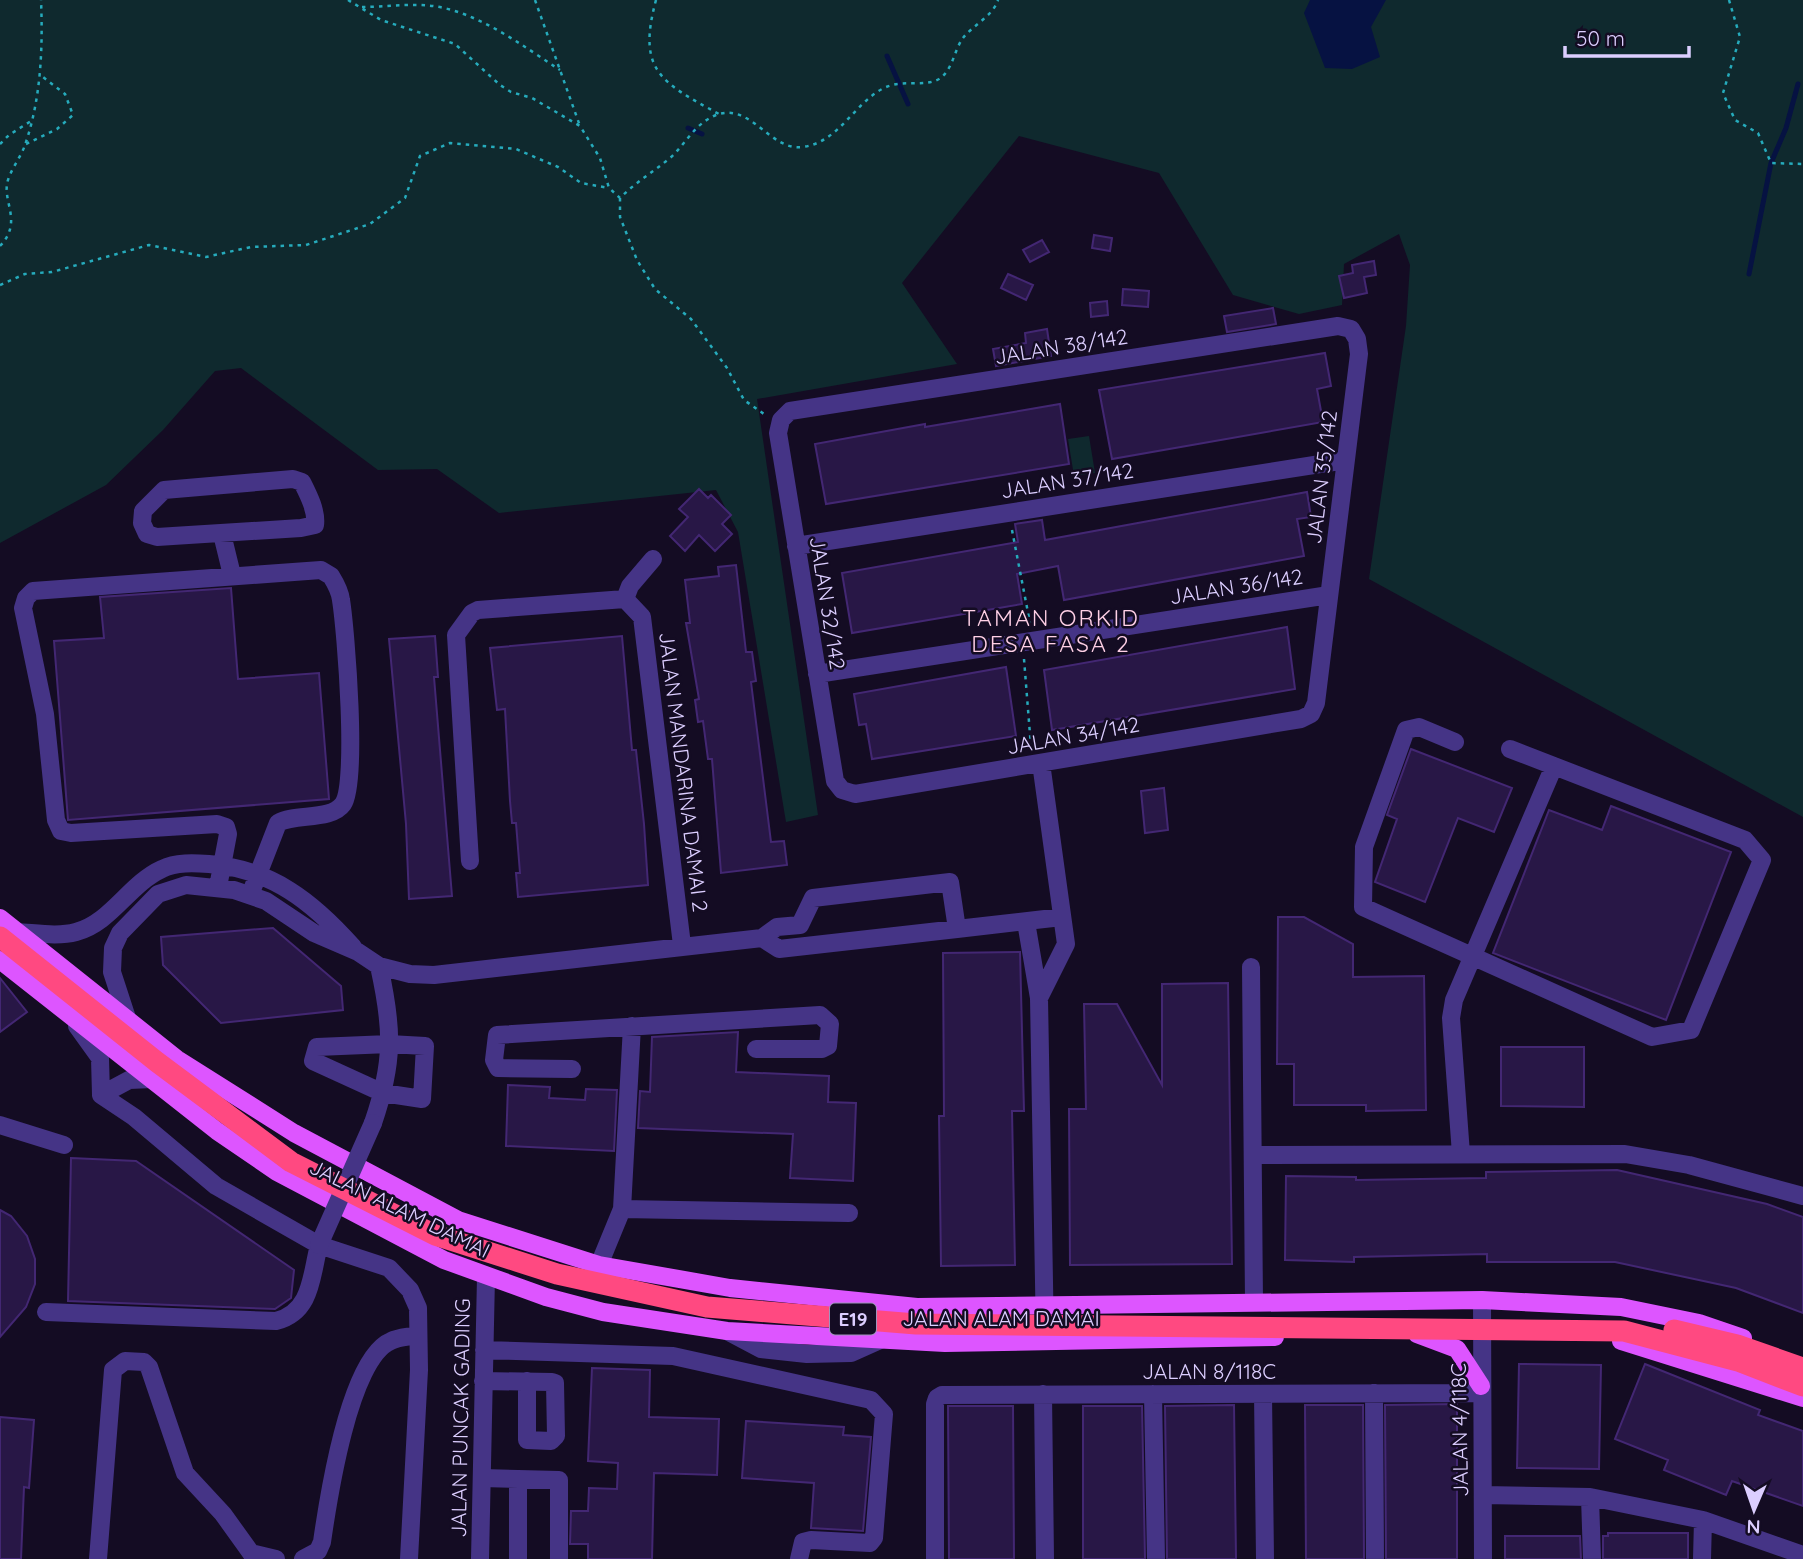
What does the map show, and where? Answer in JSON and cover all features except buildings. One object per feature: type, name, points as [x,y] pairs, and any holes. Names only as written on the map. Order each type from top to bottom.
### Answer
[{"type":"highway","name":"E19","points":[[6,933],[161,1060],[294,1156],[436,1228],[558,1269],[707,1302],[917,1318],[1625,1319],[1737,1345],[1803,1368]]},
{"type":"highway","name":"E19","points":[[6,933],[157,1062],[291,1162],[435,1235],[557,1275],[707,1307],[916,1324],[1624,1331],[1738,1361],[1803,1386]]},
{"type":"main road","name":"JALAN ALAM DAMAI","points":[[0,918],[6,933],[127,1018],[195,1071],[294,1133],[404,1194],[458,1220],[599,1265],[730,1289],[917,1307],[1482,1300],[1621,1307],[1699,1323],[1803,1358]]},
{"type":"main road","name":"JALAN ALAM DAMAI","points":[[0,960],[217,1131],[277,1172],[444,1260],[486,1277],[603,1312],[727,1331],[945,1343],[1417,1334],[1481,1334],[1626,1342],[1803,1398]]},
{"type":"main road","points":[[1417,1334],[1457,1349],[1481,1390]]},
{"type":"street","name":"JALAN 38/142","points":[[781,420],[790,411],[1338,326],[1351,329]]},
{"type":"street","name":"JALAN 35/142","points":[[1311,714],[1316,702],[1359,354],[1357,339],[1351,329]]},
{"type":"street","name":"JALAN 32/142","points":[[781,420],[778,433],[817,674],[835,781],[842,790]]},
{"type":"street","name":"JALAN 37/142","points":[[796,546],[1346,460]]},
{"type":"street","points":[[293,479],[302,482],[316,517],[315,524],[301,528],[222,534],[157,537],[147,534],[142,523],[143,511],[164,490],[293,479]]},
{"type":"street","points":[[222,534],[232,575]]},
{"type":"street","points":[[470,861],[456,635],[459,628],[478,610],[625,598],[630,586],[653,559]]},
{"type":"street","points":[[218,887],[228,834],[226,827],[217,824],[71,833],[61,831],[56,820],[42,695],[23,608],[26,598],[33,591],[57,587],[321,570],[331,576],[341,600],[349,705],[349,792],[342,806],[333,811],[287,818],[278,823],[250,895]]},
{"type":"street","name":"JALAN 36/142","points":[[817,674],[1329,594]]},
{"type":"street","name":"JALAN MANDARINA DAMAI 2","points":[[625,598],[642,617],[682,945]]},
{"type":"street","name":"JALAN 34/142","points":[[842,790],[855,794],[1301,719],[1311,714]]},
{"type":"street","points":[[1455,742],[1419,727],[1406,730],[1364,847],[1362,901],[1368,911],[1651,1037],[1691,1030],[1762,860],[1745,840],[1510,749]]},
{"type":"street","points":[[1036,764],[1066,944],[1039,998]]},
{"type":"street","points":[[1461,1154],[1451,1018],[1464,976],[1554,766]]},
{"type":"street","points":[[6,933],[75,932],[94,925],[139,884],[163,869],[191,862],[222,865],[274,879],[324,914],[358,952]]},
{"type":"street","points":[[127,1018],[112,972],[113,947],[120,933],[158,894],[186,885],[218,887],[250,895],[282,909],[314,933],[358,952],[379,966],[410,974],[434,975],[762,938],[778,927],[800,925],[813,898],[950,882],[957,929]]},
{"type":"street","points":[[762,938],[779,948],[1062,917]]},
{"type":"street","points":[[1026,922],[1039,998],[1045,1341]]},
{"type":"street","points":[[46,1312],[276,1321],[298,1312],[306,1301],[318,1245],[373,1123],[387,1080],[388,1006],[379,966]]},
{"type":"street","points":[[1251,967],[1255,1155],[1254,1302]]},
{"type":"street","points":[[59,1006],[88,1038],[100,1058],[101,1095]]},
{"type":"street","points":[[572,1069],[498,1068],[494,1060],[496,1035],[820,1015],[830,1024],[828,1045],[822,1049],[756,1049]]},
{"type":"street","points":[[599,1265],[622,1209],[632,1026]]},
{"type":"street","points":[[389,1044],[425,1046],[422,1099],[383,1093],[313,1061],[317,1047],[389,1044]]},
{"type":"street","points":[[101,1095],[129,1080],[152,1079]]},
{"type":"street","points":[[101,1095],[134,1117],[216,1186],[318,1245],[389,1268],[401,1278],[418,1308],[419,1370],[409,1559]]},
{"type":"street","points":[[0,1125],[64,1145]]},
{"type":"street","points":[[1255,1155],[1625,1154],[1689,1165],[1803,1196]]},
{"type":"street","points":[[622,1209],[849,1213]]},
{"type":"street","name":"JALAN PUNCAK GADING","points":[[481,1559],[486,1277]]},
{"type":"street","name":"JALAN 4/118C","points":[[1482,1300],[1483,1559]]},
{"type":"street","points":[[303,1559],[318,1551],[322,1542],[337,1448],[367,1366],[389,1341],[417,1335]]},
{"type":"street","points":[[484,1350],[689,1358],[871,1400],[884,1414],[874,1538],[870,1543],[811,1539],[803,1542],[799,1559]]},
{"type":"street","points":[[98,1559],[114,1370],[125,1361],[144,1362],[149,1367],[185,1474],[223,1514],[251,1553],[276,1559]]},
{"type":"street","points":[[483,1381],[527,1381]]},
{"type":"street","name":"JALAN 8/118C","points":[[935,1559],[937,1398],[942,1395],[1481,1390]]},
{"type":"street","points":[[1374,1393],[1375,1559]]},
{"type":"street","points":[[1043,1394],[1045,1559]]},
{"type":"street","points":[[1153,1394],[1156,1559]]},
{"type":"street","points":[[1263,1394],[1265,1559]]},
{"type":"street","points":[[482,1478],[559,1480],[559,1559]]},
{"type":"street","points":[[518,1479],[518,1559]]},
{"type":"street","points":[[1483,1495],[1590,1497],[1703,1520],[1803,1555]]},
{"type":"street","points":[[1590,1497],[1592,1559]]},
{"type":"street","points":[[1702,1559],[1703,1520]]},
{"type":"path","points":[[0,246],[6,240],[13,212],[7,184],[26,144],[40,74],[41,0]]},
{"type":"path","points":[[348,0],[381,20],[455,44],[500,85],[511,92],[532,98],[580,126]]},
{"type":"path","points":[[535,0],[580,126],[600,158],[610,188],[620,198]]},
{"type":"path","points":[[656,0],[648,32],[649,58],[664,78],[690,99],[719,114],[743,116],[782,145],[801,147],[820,142],[848,121],[880,89],[900,81],[930,82],[940,78],[951,64],[961,40],[996,8],[998,0]]},
{"type":"path","points":[[1729,0],[1740,37],[1723,93],[1735,120],[1758,133],[1771,163],[1803,164]]},
{"type":"path","points":[[362,7],[434,6],[469,18],[521,44],[560,70]]},
{"type":"path","points":[[26,144],[57,129],[73,115],[65,94],[40,74]]},
{"type":"path","points":[[719,114],[694,130],[670,158],[640,178],[620,198],[620,217],[637,260],[654,289],[691,318],[727,368],[744,400],[764,414],[781,420]]},
{"type":"path","points":[[0,144],[31,121]]},
{"type":"path","points":[[0,285],[25,274],[52,272],[149,246],[206,257],[251,247],[306,245],[370,224],[405,198],[420,156],[450,143],[516,149],[558,167],[581,183],[610,188]]},
{"type":"path","points":[[1009,513],[1028,641],[1036,764]]},
{"type":"green space","points":[[0,0],[1803,0],[1803,817],[1369,579],[1406,326],[1410,265],[1399,234],[1344,264],[1342,305],[1299,314],[1233,295],[1159,173],[1019,136],[902,283],[957,364],[757,399],[818,815],[786,822],[738,532],[716,490],[499,513],[437,469],[378,470],[241,368],[215,371],[163,430],[106,485],[0,543]]},
{"type":"green space","points":[[1089,436],[1095,473],[1074,476],[1068,439]]},
{"type":"shaded area","points":[[1310,0],[1386,0],[1371,27],[1380,57],[1352,69],[1325,68],[1304,13]]},
{"type":"waterway","points":[[887,56],[908,104]]},
{"type":"waterway","points":[[1749,274],[1771,163],[1786,128],[1798,84]]},
{"type":"waterway","points":[[688,128],[702,134]]},
{"type":"district","name":"TAMAN ORKID DESA FASA 2","points":[[1051,630]]}]
